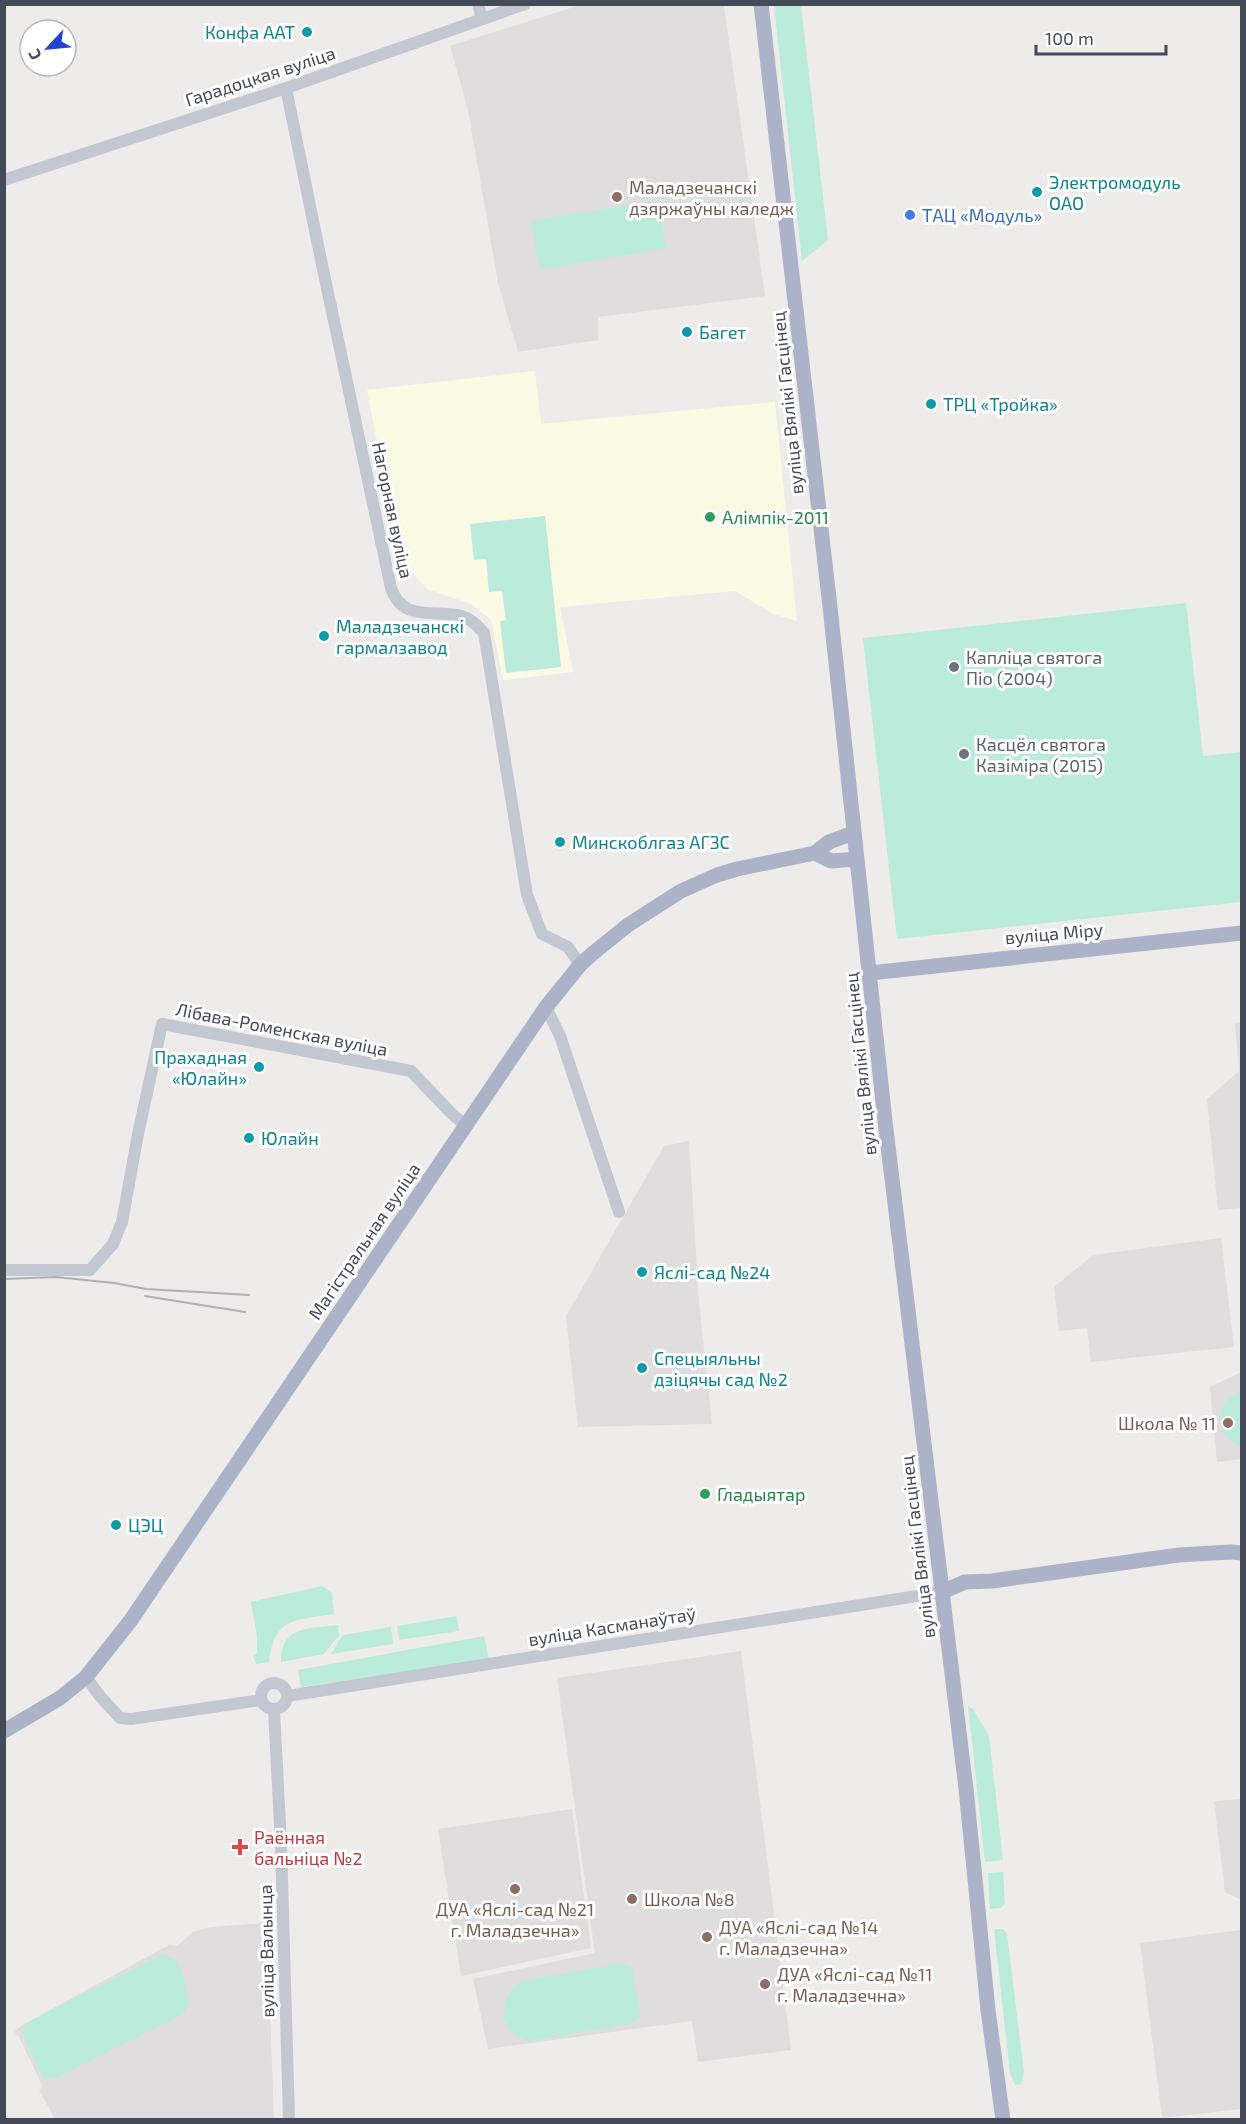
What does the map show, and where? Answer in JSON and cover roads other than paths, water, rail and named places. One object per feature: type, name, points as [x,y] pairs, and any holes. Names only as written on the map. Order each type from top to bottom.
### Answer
[{"type":"main road","name":"вуліца Вялікі Гасцінец","points":[[761,4],[830,607],[853,833],[966,1789],[988,2010],[1003,2120]]},
{"type":"main road","points":[[853,833],[829,842],[815,853],[831,861],[856,859]]},
{"type":"main road","name":"Магістральная вуліца","points":[[4,1731],[60,1698],[86,1677],[131,1620],[546,1007],[580,965],[628,925],[681,891],[737,869],[815,853]]},
{"type":"main road","name":"вуліца Міру","points":[[870,973],[1242,933]]},
{"type":"main road","points":[[942,1592],[966,1590],[992,1581],[1190,1554],[1242,1553]]},
{"type":"street","points":[[478,4],[482,19]]},
{"type":"street","name":"Гарадоцкая вуліца","points":[[4,180],[286,88],[525,4]]},
{"type":"street","name":"Нагорная вуліца","points":[[286,88],[391,588],[398,601],[408,609],[416,612],[462,616],[478,626],[484,633],[526,895],[542,934],[568,947],[580,965]]},
{"type":"street","points":[[546,1007],[560,1036],[619,1212]]},
{"type":"street","name":"Лібава-Роменская вуліца","points":[[4,1270],[90,1270],[113,1244],[122,1222],[162,1024],[411,1071],[466,1126]]},
{"type":"street","name":"вуліца Касманаўтаў","points":[[287,1696],[942,1592]]},
{"type":"street","points":[[86,1677],[120,1718],[261,1700]]},
{"type":"street","points":[[273,1683],[282,1686],[287,1696],[284,1706],[274,1710],[267,1708],[261,1700],[263,1689],[273,1683]]},
{"type":"street","name":"вуліца Валынца","points":[[274,1710],[281,1844],[289,2120]]},
{"type":"railway","points":[[4,1279],[56,1277],[146,1289],[249,1295]]},
{"type":"railway","points":[[145,1296],[245,1312]]},
{"type":"place","name":"Конфа ААТ","points":[[307,32]]},
{"type":"place","name":"Электромодуль ОАО","points":[[1037,192]]},
{"type":"place","name":"Маладзечанскі дзяржаўны каледж","points":[[617,197]]},
{"type":"place","name":"ТАЦ «Модуль»","points":[[910,215]]},
{"type":"place","name":"Багет","points":[[687,332]]},
{"type":"place","name":"ТРЦ «Тройка»","points":[[931,404]]},
{"type":"place","name":"Алімпік-2011","points":[[710,517]]},
{"type":"place","name":"Маладзечанскі гармалзавод","points":[[324,636]]},
{"type":"place","name":"Капліца святога Піо (2004)","points":[[954,667]]},
{"type":"place","name":"Касцёл святога Казіміра (2015)","points":[[964,754]]},
{"type":"place","name":"Минскоблгаз АГЗС","points":[[560,842]]},
{"type":"place","name":"Прахадная «Юлайн»","points":[[259,1067]]},
{"type":"place","name":"Юлайн","points":[[249,1138]]},
{"type":"place","name":"Яслі-сад №24","points":[[642,1272]]},
{"type":"place","name":"Спецыяльны дзіцячы сад №2","points":[[642,1368]]},
{"type":"place","name":"Школа № 11","points":[[1228,1423]]},
{"type":"place","name":"Гладыятар","points":[[705,1494]]},
{"type":"place","name":"ЦЭЦ","points":[[116,1525]]},
{"type":"place","name":"Раённая бальніца №2","points":[[240,1847]]},
{"type":"place","name":"ДУА «Яслі-сад №21 г. Маладзечна»","points":[[515,1889]]},
{"type":"place","name":"Школа №8","points":[[632,1899]]},
{"type":"place","name":"ДУА «Яслі-сад №14 г. Маладзечна»","points":[[707,1937]]},
{"type":"place","name":"ДУА «Яслі-сад №11 г. Маладзечна»","points":[[765,1984]]}]
